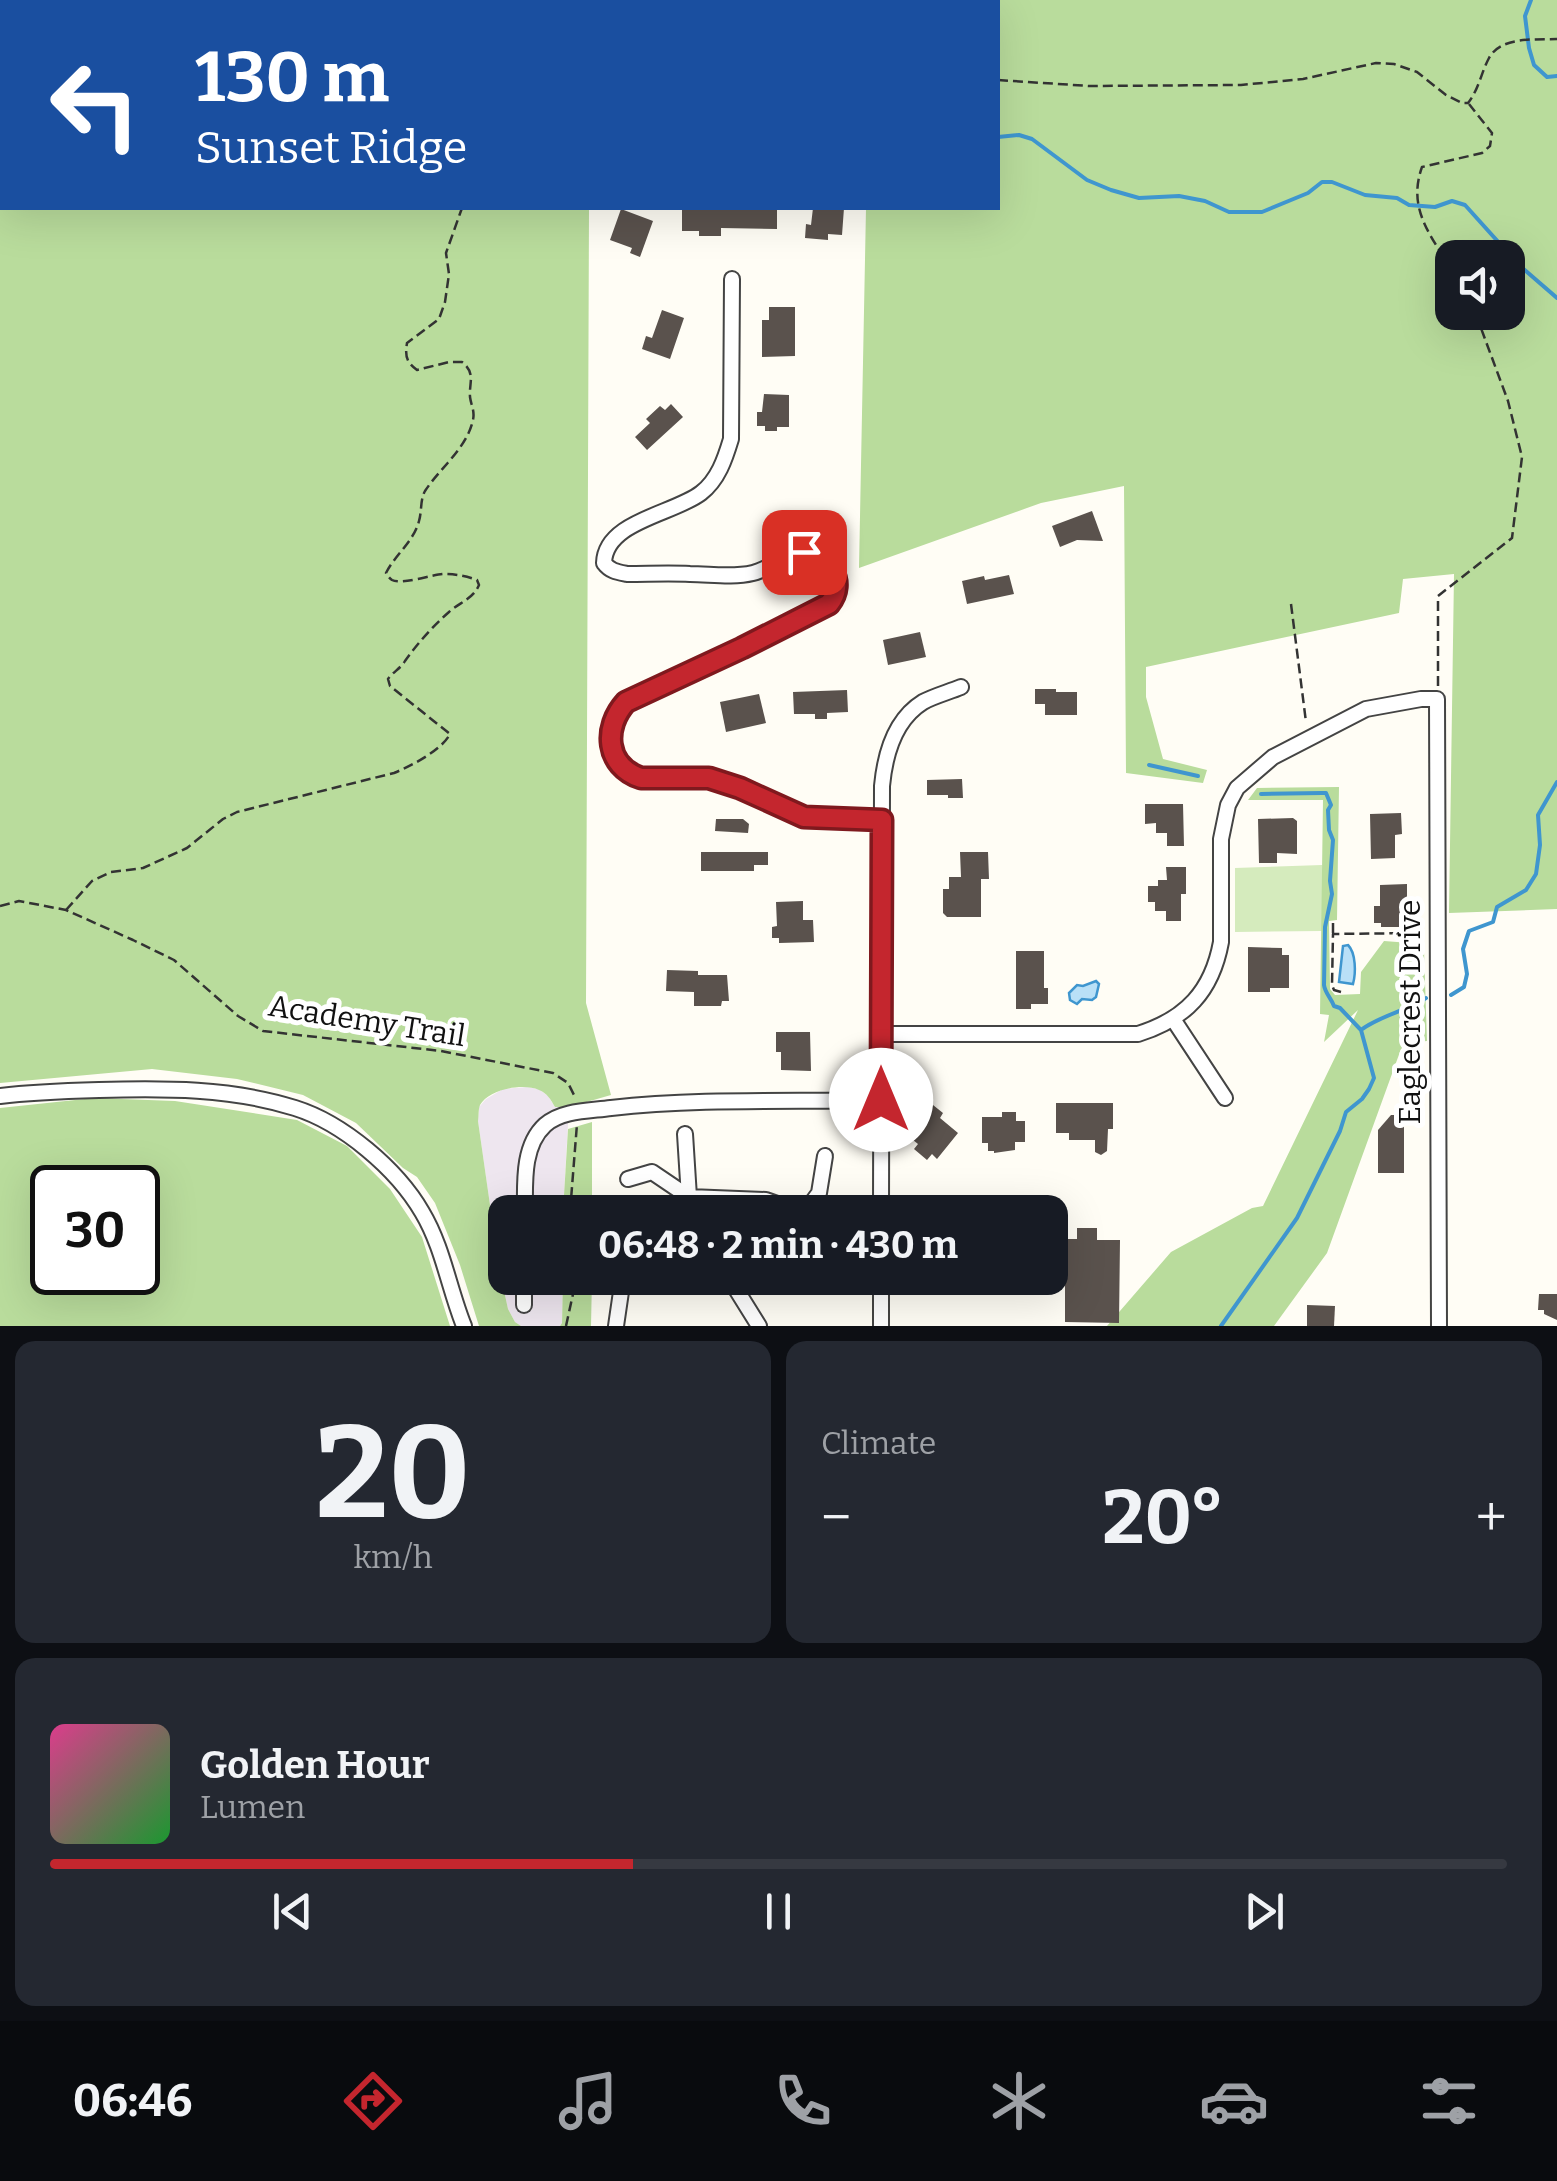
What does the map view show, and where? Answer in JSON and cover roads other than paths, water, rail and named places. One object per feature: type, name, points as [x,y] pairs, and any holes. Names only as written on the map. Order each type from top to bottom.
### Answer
[{"type":"street","points":[[732,279],[731,439],[726,456],[701,493],[628,528],[610,543],[604,563],[627,574],[732,575],[760,571],[796,555],[812,553],[833,570],[836,596],[811,615],[626,702],[618,710],[613,725],[613,753],[623,769],[641,778],[709,778],[804,817],[882,820]]},
{"type":"street","points":[[881,1195],[884,767],[893,736],[902,722],[922,703],[961,687]]},
{"type":"street","name":"Eaglecrest Drive","points":[[1173,1019],[1199,996],[1218,958],[1221,839],[1228,806],[1237,788],[1273,757],[1366,709],[1438,699],[1438,1326]]},
{"type":"street","points":[[881,1034],[1121,1035],[1153,1030],[1173,1019],[1225,1098]]},
{"type":"street","points":[[0,1096],[178,1089],[273,1102],[316,1116],[381,1161],[411,1194],[438,1246],[464,1326]]},
{"type":"street","points":[[526,1195],[528,1157],[536,1138],[548,1122],[578,1112],[693,1100],[881,1100]]},
{"type":"street","points":[[684,1134],[689,1195]]},
{"type":"street","points":[[817,1195],[825,1156]]},
{"type":"street","points":[[628,1180],[652,1172],[678,1195]]},
{"type":"street","points":[[524,1295],[524,1304]]},
{"type":"street","points":[[616,1326],[620,1295]]},
{"type":"street","points":[[740,1295],[759,1326]]},
{"type":"street","points":[[881,1295],[881,1326]]},
{"type":"water","points":[[1348,945],[1355,963],[1353,984],[1339,982],[1343,946]]},
{"type":"water","points":[[1096,981],[1099,984],[1092,1000],[1082,999],[1077,1004],[1070,1000],[1069,993],[1077,985]]},
{"type":"waterway","points":[[1531,0],[1525,16],[1534,65],[1547,77],[1557,76]]},
{"type":"waterway","points":[[1000,137],[1019,135],[1032,139],[1087,180],[1111,190],[1139,198],[1179,196],[1205,201],[1229,212],[1262,212],[1308,193],[1322,182],[1365,195],[1397,198],[1409,205],[1435,207],[1452,201],[1465,205],[1519,265],[1557,298]]},
{"type":"waterway","points":[[1149,765],[1198,776]]},
{"type":"waterway","points":[[1451,995],[1464,987],[1467,974],[1463,949],[1469,931],[1493,922],[1497,907],[1526,890],[1536,874],[1540,845],[1538,815],[1557,782]]},
{"type":"waterway","points":[[1261,794],[1326,793],[1331,805],[1329,830],[1333,840],[1324,985],[1334,1006],[1360,1029]]},
{"type":"waterway","points":[[1221,1326],[1297,1218],[1346,1112],[1369,1089],[1374,1078],[1361,1030],[1426,998]]}]
